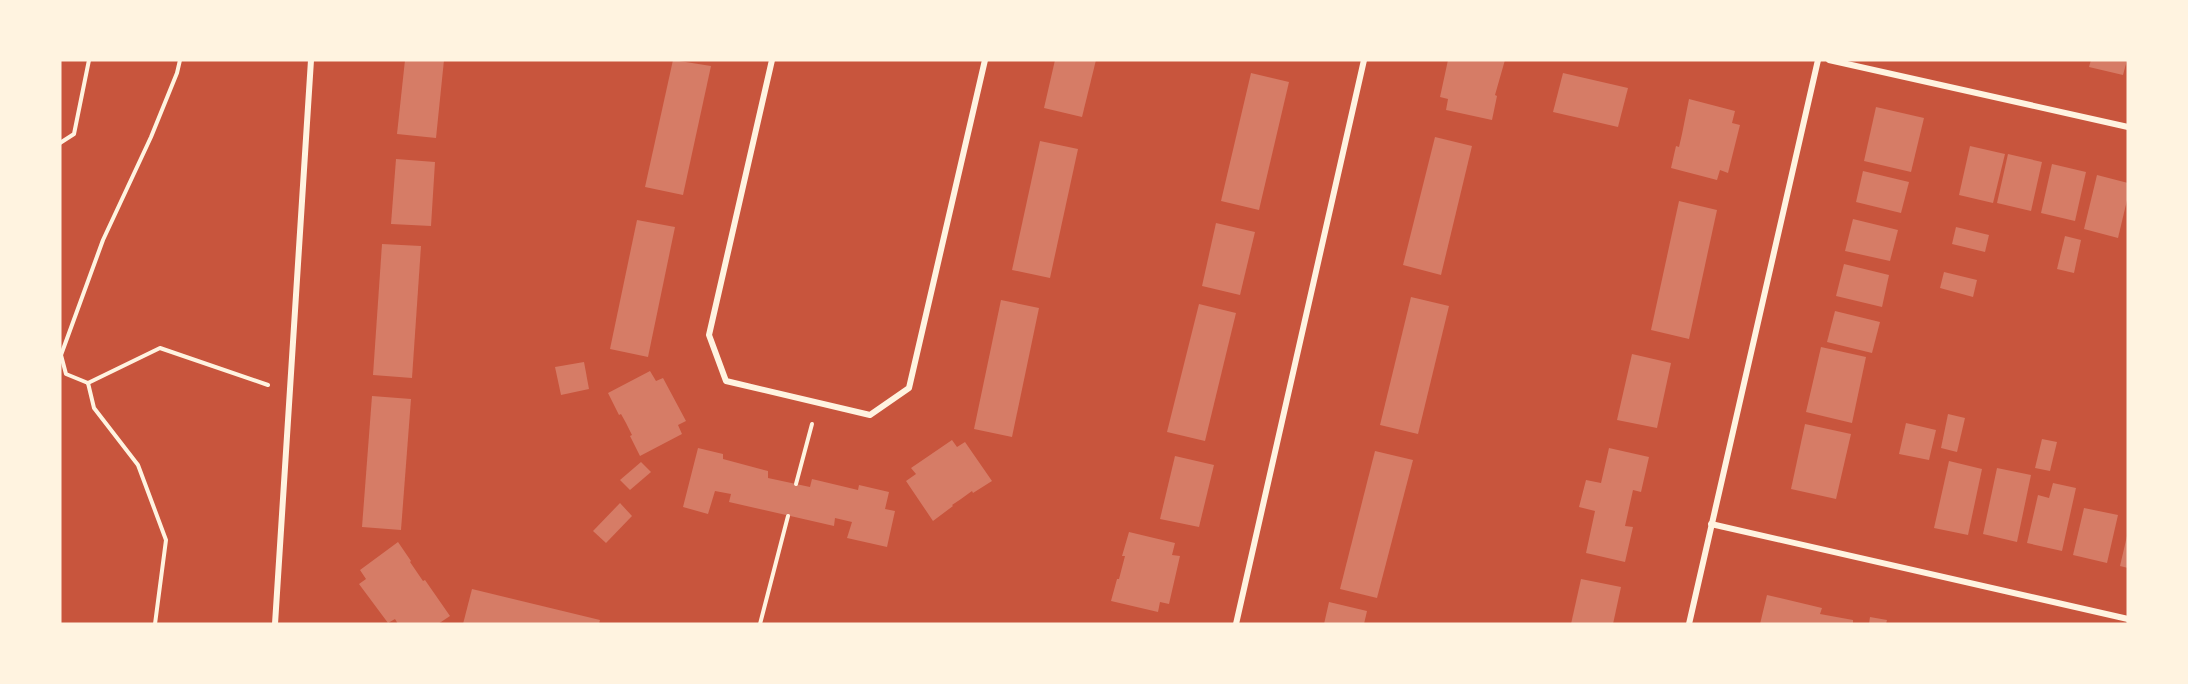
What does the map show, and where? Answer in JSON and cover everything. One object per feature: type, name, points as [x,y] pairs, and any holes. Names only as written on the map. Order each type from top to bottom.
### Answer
[{"type":"street","points":[[275,624],[311,60]]},
{"type":"street","points":[[772,60],[710,335],[726,381],[870,415],[909,388],[984,60]]},
{"type":"street","points":[[1236,624],[1364,60]]},
{"type":"street","points":[[1689,624],[1818,60]]},
{"type":"street","points":[[1829,60],[2128,127]]},
{"type":"street","points":[[1711,524],[2128,619]]},
{"type":"path","points":[[60,144],[74,134],[89,60]]},
{"type":"path","points":[[88,384],[66,374],[61,355],[103,240],[152,136],[180,60]]},
{"type":"path","points":[[88,384],[160,348],[290,392]]},
{"type":"path","points":[[88,384],[94,408],[138,465],[166,540],[155,624]]},
{"type":"path","points":[[796,484],[817,403]]},
{"type":"path","points":[[760,624],[788,516]]},
{"type":"building","points":[[405,60],[444,60],[436,138],[397,134]]},
{"type":"building","points":[[673,60],[711,66],[683,195],[645,187]]},
{"type":"building","points":[[1055,60],[1096,60],[1082,117],[1044,108]]},
{"type":"building","points":[[1448,60],[1505,60],[1495,95],[1497,96],[1492,120],[1446,110],[1448,99],[1440,97]]},
{"type":"building","points":[[2091,60],[2127,60],[2123,75],[2089,67]]},
{"type":"building","points":[[1251,73],[1289,82],[1259,210],[1221,201]]},
{"type":"building","points":[[1563,73],[1628,88],[1618,127],[1553,112]]},
{"type":"building","points":[[1689,99],[1735,111],[1732,123],[1740,125],[1728,173],[1720,170],[1717,180],[1671,168],[1676,146],[1679,147]]},
{"type":"building","points":[[1876,107],[1924,118],[1911,172],[1864,161]]},
{"type":"building","points":[[1435,137],[1472,146],[1441,275],[1403,265]]},
{"type":"building","points":[[1040,141],[1078,149],[1050,278],[1012,270]]},
{"type":"building","points":[[1970,146],[2005,154],[1993,203],[1959,195]]},
{"type":"building","points":[[2008,154],[2042,162],[2031,211],[1997,203]]},
{"type":"building","points":[[396,159],[435,162],[431,226],[391,224]]},
{"type":"building","points":[[2052,164],[2086,172],[2075,221],[2041,213]]},
{"type":"building","points":[[1863,171],[1909,182],[1901,213],[1856,202]]},
{"type":"building","points":[[2097,175],[2128,183],[2128,196],[2118,238],[2084,229]]},
{"type":"building","points":[[1679,201],[1717,210],[1689,339],[1651,330]]},
{"type":"building","points":[[1853,219],[1898,230],[1890,261],[1845,251]]},
{"type":"building","points":[[637,220],[675,227],[648,357],[610,349]]},
{"type":"building","points":[[1216,223],[1255,232],[1240,295],[1202,286]]},
{"type":"building","points":[[1956,227],[1989,235],[1985,252],[1952,244]]},
{"type":"building","points":[[2065,236],[2081,240],[2074,273],[2057,269]]},
{"type":"building","points":[[382,244],[421,246],[412,378],[373,375]]},
{"type":"building","points":[[1844,264],[1889,275],[1882,307],[1836,296]]},
{"type":"building","points":[[1944,272],[1977,280],[1973,297],[1940,288]]},
{"type":"building","points":[[1411,297],[1449,306],[1418,434],[1380,425]]},
{"type":"building","points":[[1001,300],[1039,308],[1012,437],[974,429]]},
{"type":"building","points":[[1199,304],[1236,313],[1205,441],[1167,432]]},
{"type":"building","points":[[1835,311],[1880,322],[1872,353],[1827,342]]},
{"type":"building","points":[[1821,347],[1866,357],[1852,423],[1806,412]]},
{"type":"building","points":[[1632,354],[1671,363],[1657,428],[1617,420]]},
{"type":"building","points":[[584,362],[589,389],[561,395],[555,367]]},
{"type":"building","points":[[650,371],[656,381],[663,378],[686,421],[678,425],[682,434],[640,456],[626,423],[621,414],[619,415],[608,393]]},
{"type":"building","points":[[372,396],[411,399],[401,530],[362,527]]},
{"type":"building","points":[[1948,414],[1965,418],[1957,452],[1941,448]]},
{"type":"building","points":[[1906,423],[1936,430],[1929,460],[1899,454]]},
{"type":"building","points":[[1805,424],[1851,434],[1836,499],[1791,489]]},
{"type":"building","points":[[2042,439],[2057,442],[2050,471],[2035,468]]},
{"type":"building","points":[[952,440],[957,447],[965,442],[992,481],[973,493],[972,491],[933,521],[906,481],[916,474],[911,468]]},
{"type":"building","points":[[698,448],[723,454],[723,459],[768,471],[768,478],[810,487],[812,479],[858,490],[859,485],[889,492],[885,509],[895,511],[887,547],[847,538],[852,522],[835,518],[834,526],[729,502],[731,494],[715,491],[708,514],[683,507]]},
{"type":"building","points":[[1609,448],[1649,457],[1641,492],[1633,490],[1625,526],[1633,527],[1625,562],[1586,553],[1595,511],[1579,507],[1586,480],[1601,483]]},
{"type":"building","points":[[1375,451],[1413,460],[1377,598],[1340,589]]},
{"type":"building","points":[[1175,456],[1214,465],[1199,527],[1160,519]]},
{"type":"building","points":[[1949,461],[1982,469],[1968,535],[1934,528]]},
{"type":"building","points":[[641,462],[651,472],[630,490],[620,480]]},
{"type":"building","points":[[1997,468],[2031,475],[2017,542],[1983,534]]},
{"type":"building","points":[[2053,483],[2076,488],[2062,551],[2027,543],[2038,495],[2049,498]]},
{"type":"building","points":[[620,503],[632,516],[606,543],[593,531]]},
{"type":"building","points":[[2084,508],[2118,515],[2107,563],[2073,555]]},
{"type":"building","points":[[1129,532],[1175,543],[1172,555],[1180,556],[1169,604],[1160,602],[1158,612],[1111,601],[1125,556],[1122,556]]},
{"type":"building","points":[[2128,536],[2128,568],[2120,566]]},
{"type":"building","points":[[398,542],[423,581],[425,580],[450,616],[438,624],[398,624],[395,619],[388,623],[359,584],[366,579],[360,570]]},
{"type":"building","points":[[1581,579],[1621,587],[1613,624],[1571,624]]},
{"type":"building","points":[[472,589],[600,620],[599,624],[463,624]]},
{"type":"building","points":[[1767,595],[1822,608],[1820,614],[1853,620],[1853,624],[1760,624]]},
{"type":"building","points":[[1329,602],[1367,611],[1364,624],[1324,624]]},
{"type":"building","points":[[1870,617],[1887,620],[1886,624],[1869,624]]}]
